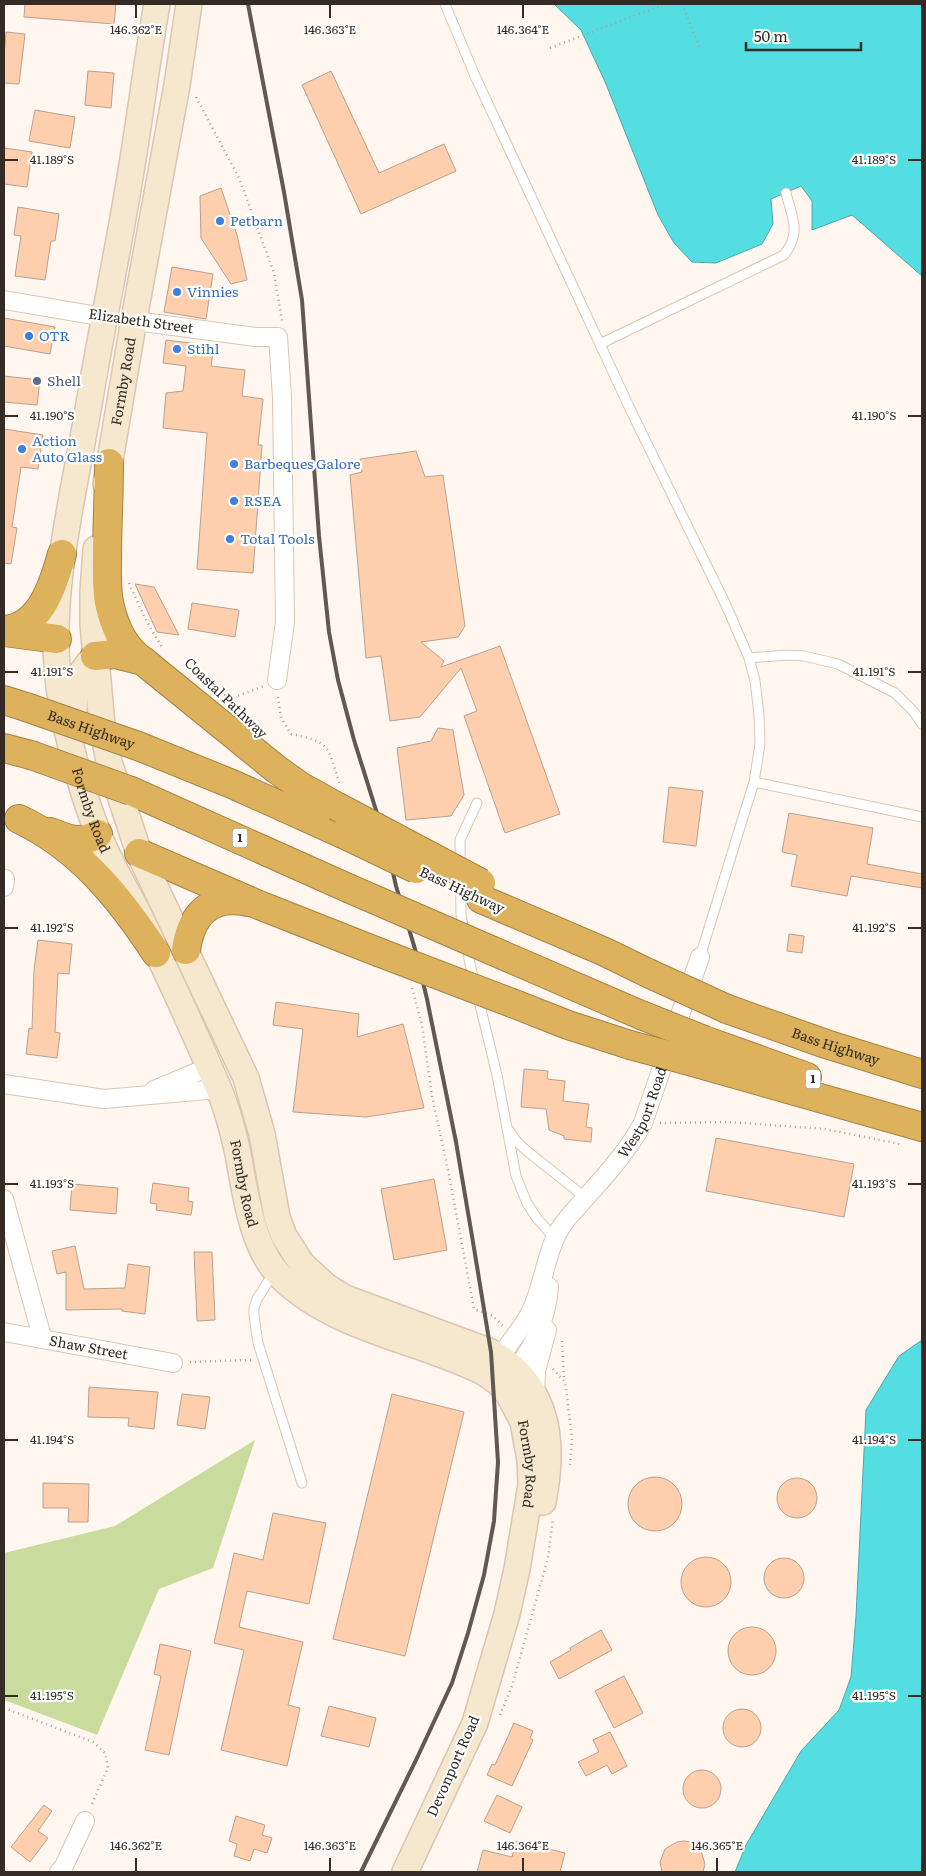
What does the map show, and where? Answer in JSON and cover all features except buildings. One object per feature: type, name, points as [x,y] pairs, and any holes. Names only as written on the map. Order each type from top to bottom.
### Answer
[{"type":"highway","points":[[109,463],[107,548],[109,603],[126,646],[134,656],[154,656]]},
{"type":"highway","points":[[4,631],[20,626],[41,606],[47,598],[56,576],[62,554]]},
{"type":"highway","points":[[4,631],[57,639]]},
{"type":"highway","points":[[91,661],[115,654],[154,656],[276,769],[300,786],[337,796],[481,891]]},
{"type":"highway","name":"Bass Highway","points":[[15,704],[138,746],[232,784],[343,834],[481,891],[648,973],[727,1009],[826,1044],[922,1074]]},
{"type":"highway","name":"1","points":[[4,748],[31,755],[131,791],[348,888],[641,1015],[699,1051],[922,1116]]},
{"type":"highway","points":[[12,816],[72,840],[83,840],[98,834]]},
{"type":"highway","points":[[12,816],[50,836],[95,873],[122,904],[156,953]]},
{"type":"highway","points":[[139,853],[259,905],[568,1025],[630,1045],[699,1051],[922,1127]]},
{"type":"highway","points":[[186,950],[192,925],[201,912],[209,907],[219,902],[236,900],[259,905]]},
{"type":"main road","name":"Formby Road","points":[[157,4],[128,188],[59,574],[57,668],[61,702],[98,834],[219,1089],[230,1121],[251,1217],[264,1251],[275,1271],[294,1288],[330,1312],[349,1321],[467,1364],[485,1373],[523,1378],[535,1396],[548,1432],[547,1474],[540,1518],[517,1569]]},
{"type":"main road","name":"Formby Road","points":[[189,4],[171,124],[134,319],[98,530],[94,572],[91,661],[98,687],[102,725],[109,762],[139,853],[237,1056],[262,1134],[278,1217],[284,1236],[294,1254],[316,1277],[345,1298],[460,1340],[503,1374],[523,1422],[528,1439],[530,1460],[531,1485],[517,1569]]},
{"type":"main road","name":"Elizabeth Street","points":[[104,317],[134,319]]},
{"type":"main road","points":[[57,639],[91,661],[78,679],[75,692],[74,753]]},
{"type":"main road","points":[[109,762],[112,805],[107,820],[98,834],[139,853]]},
{"type":"main road","points":[[209,1067],[237,1056]]},
{"type":"main road","points":[[219,1089],[248,1086]]},
{"type":"main road","points":[[275,1271],[294,1254]]},
{"type":"main road","name":"Devonport Road","points":[[404,1872],[475,1723],[507,1614],[517,1569]]},
{"type":"street","name":"Elizabeth Street","points":[[4,300],[104,317]]},
{"type":"street","name":"Elizabeth Street","points":[[134,319],[143,322],[256,337],[278,336]]},
{"type":"street","points":[[277,680],[285,622],[282,397],[278,336]]},
{"type":"street","name":"Westport Road","points":[[503,1374],[540,1289],[553,1244],[566,1220],[618,1161],[632,1143],[643,1123],[700,957]]},
{"type":"street","points":[[117,1099],[149,1092],[209,1067]]},
{"type":"street","points":[[4,1084],[88,1098],[117,1099],[219,1089]]},
{"type":"street","points":[[4,1198],[42,1338]]},
{"type":"street","name":"Westport Road","points":[[503,1374],[532,1342],[540,1324],[546,1306],[553,1244]]},
{"type":"street","name":"Westport Road","points":[[535,1396],[537,1365],[548,1323],[548,1292]]},
{"type":"street","name":"Shaw Street","points":[[4,1332],[173,1363]]},
{"type":"street","points":[[59,1872],[64,1866],[85,1822]]},
{"type":"lane","points":[[445,4],[475,76],[600,344],[726,603],[750,658],[759,714],[760,744],[754,782],[700,957]]},
{"type":"lane","points":[[600,344],[784,255],[793,244],[796,232],[786,193]]},
{"type":"lane","points":[[750,658],[786,654],[838,664],[894,693],[914,712],[922,724]]},
{"type":"lane","points":[[754,782],[922,817]]},
{"type":"lane","points":[[477,802],[460,840],[461,915],[470,964],[497,1075],[505,1124],[520,1190],[553,1244]]},
{"type":"lane","points":[[505,1124],[511,1135],[527,1151],[586,1198]]},
{"type":"lane","points":[[275,1271],[262,1289],[254,1308],[255,1330],[302,1483]]},
{"type":"path","points":[[550,48],[665,4]]},
{"type":"path","points":[[682,4],[700,48]]},
{"type":"path","points":[[196,97],[215,129],[239,178],[274,273],[282,321],[278,336]]},
{"type":"path","points":[[128,581],[138,605],[155,636],[154,656]]},
{"type":"path","points":[[207,688],[232,698],[277,680],[281,718],[291,734],[319,741],[330,752],[337,796]]},
{"type":"path","points":[[410,980],[422,1025],[432,1096],[450,1175],[474,1308],[493,1316]]},
{"type":"path","points":[[643,1123],[728,1122],[826,1129],[901,1145]]},
{"type":"path","points":[[562,1335],[564,1382]]},
{"type":"path","points":[[173,1363],[264,1360]]},
{"type":"path","points":[[4,1708],[93,1742],[105,1753],[108,1768],[85,1822]]},
{"type":"green space","points":[[255,1440],[213,1568],[159,1589],[97,1735],[4,1700],[4,1553],[115,1526]]},
{"type":"water","points":[[554,4],[922,4],[922,276],[852,215],[812,230],[812,201],[801,186],[771,199],[773,224],[762,244],[716,263],[692,262],[674,243],[658,215],[606,84],[581,30]]},
{"type":"water","points":[[922,1340],[922,1872],[735,1872],[746,1845],[801,1751],[839,1710],[851,1677],[856,1616],[866,1410],[899,1356]]},
{"type":"railway","points":[[248,4],[284,192],[302,300],[319,536],[329,632],[338,680],[354,740],[386,842],[427,999],[456,1142],[491,1352],[498,1462],[494,1521],[484,1575],[452,1683],[361,1872]]},
{"type":"place","name":"Petbarn","points":[[220,221]]},
{"type":"place","name":"Vinnies","points":[[177,292]]},
{"type":"place","name":"OTR","points":[[29,336]]},
{"type":"place","name":"Stihl","points":[[177,349]]},
{"type":"place","name":"Shell","points":[[37,381]]},
{"type":"place","name":"Action Auto Glass","points":[[22,449]]},
{"type":"place","name":"Barbeques Galore","points":[[234,464]]},
{"type":"place","name":"RSEA","points":[[234,501]]},
{"type":"place","name":"Total Tools","points":[[230,539]]}]
